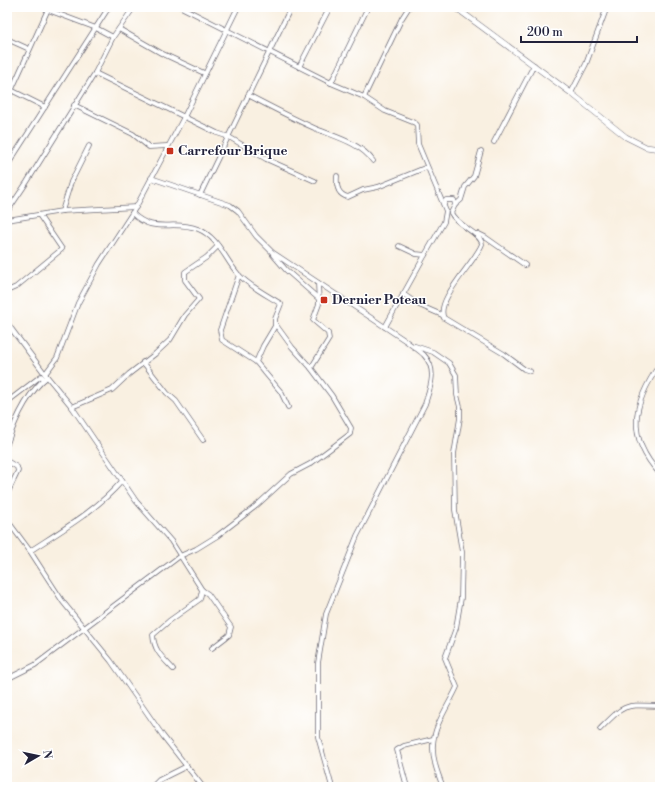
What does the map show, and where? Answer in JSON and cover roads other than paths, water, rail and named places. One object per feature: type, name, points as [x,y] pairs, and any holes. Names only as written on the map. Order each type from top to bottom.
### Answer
[{"type":"street","points":[[7,166],[109,7]]},
{"type":"street","points":[[7,212],[28,182],[94,73],[113,37],[134,7]]},
{"type":"street","points":[[181,7],[228,29],[331,83],[364,97],[385,111],[417,125],[418,144],[446,210],[444,222],[385,327]]},
{"type":"street","points":[[7,444],[14,423],[34,390],[45,377],[57,358],[78,303],[99,264],[136,207],[167,146],[184,117],[204,73],[238,7]]},
{"type":"street","points":[[200,195],[291,7]]},
{"type":"street","points":[[299,67],[330,7]]},
{"type":"street","points":[[331,83],[368,9],[361,7]]},
{"type":"street","points":[[364,97],[402,18],[409,7]]},
{"type":"street","points":[[455,7],[571,93],[626,137],[646,147],[660,149]]},
{"type":"street","points":[[571,93],[586,64],[607,7]]},
{"type":"street","points":[[7,100],[29,49],[49,9],[96,28],[113,37]]},
{"type":"street","points":[[120,29],[161,53],[204,73]]},
{"type":"street","points":[[7,39],[29,49]]},
{"type":"street","points":[[494,142],[534,65]]},
{"type":"street","points":[[94,73],[184,117],[229,137],[266,159],[315,181]]},
{"type":"street","points":[[7,88],[45,107]]},
{"type":"street","points":[[248,96],[314,128],[356,146],[370,156],[373,161]]},
{"type":"street","points":[[74,105],[133,134],[149,147],[167,146]]},
{"type":"street","points":[[62,211],[71,182],[89,146]]},
{"type":"street","points":[[451,211],[461,200],[465,187],[474,176],[481,152]]},
{"type":"street","points":[[337,176],[339,192],[343,196],[348,197],[363,190],[378,187],[427,167]]},
{"type":"street","points":[[150,178],[225,203],[238,211],[256,236],[272,252],[286,270],[319,299]]},
{"type":"street","points":[[444,204],[446,200],[450,198],[454,200],[455,205]]},
{"type":"street","points":[[7,220],[62,211],[136,207]]},
{"type":"street","points":[[446,210],[451,211]]},
{"type":"street","points":[[442,315],[443,306],[480,247],[481,240],[455,219],[451,211]]},
{"type":"street","points":[[132,213],[139,220],[157,227],[182,225],[198,229],[212,238],[239,275],[280,304],[276,325],[256,362]]},
{"type":"street","points":[[7,292],[16,287],[62,249],[39,215]]},
{"type":"street","points":[[475,234],[485,237],[524,265]]},
{"type":"street","points":[[72,407],[112,390],[170,340],[185,315],[199,299],[185,280],[185,272],[207,257],[218,246]]},
{"type":"street","points":[[399,246],[416,254],[425,256]]},
{"type":"street","points":[[272,252],[411,345],[428,361],[432,373],[431,388],[420,414],[357,536],[333,594],[323,626],[318,663],[318,737],[332,787]]},
{"type":"street","points":[[239,275],[220,334],[222,340],[256,362],[282,392],[288,407]]},
{"type":"street","points":[[311,368],[329,339],[328,333],[313,320],[319,304],[318,283]]},
{"type":"street","points":[[404,294],[419,305],[442,315],[444,318],[498,350],[524,369],[530,371]]},
{"type":"street","points":[[7,323],[45,377],[72,407],[136,501],[171,541],[202,590],[211,598],[231,627],[229,635],[212,648]]},
{"type":"street","points":[[7,679],[36,665],[180,556],[196,549],[217,536],[256,506],[291,474],[316,460],[350,434],[351,428],[332,396],[276,325]]},
{"type":"street","points":[[411,345],[433,352],[450,363],[456,375],[457,395],[460,407],[460,418],[454,454],[455,510],[462,552],[461,598],[456,628],[445,658],[457,687],[433,739],[434,756],[443,787]]},
{"type":"street","points":[[143,362],[167,393],[176,401],[203,440]]},
{"type":"street","points":[[660,364],[647,383],[640,400],[637,429],[643,452],[660,474]]},
{"type":"street","points":[[7,402],[41,376],[45,377]]},
{"type":"street","points":[[7,461],[17,467],[18,471],[7,494]]},
{"type":"street","points":[[30,551],[83,516],[110,494],[122,481]]},
{"type":"street","points":[[7,520],[30,551],[63,602],[111,661],[163,736],[203,787]]},
{"type":"street","points":[[173,669],[159,654],[154,643],[153,635],[169,621],[200,599],[202,590]]},
{"type":"street","points":[[600,729],[621,708],[633,705],[660,706]]},
{"type":"street","points":[[407,787],[397,750],[404,746],[433,739]]},
{"type":"street","points":[[152,787],[158,780],[186,766]]},
{"type":"place","name":"Carrefour Brique","points":[[170,151]]},
{"type":"place","name":"Dernier Poteau","points":[[324,300]]}]
